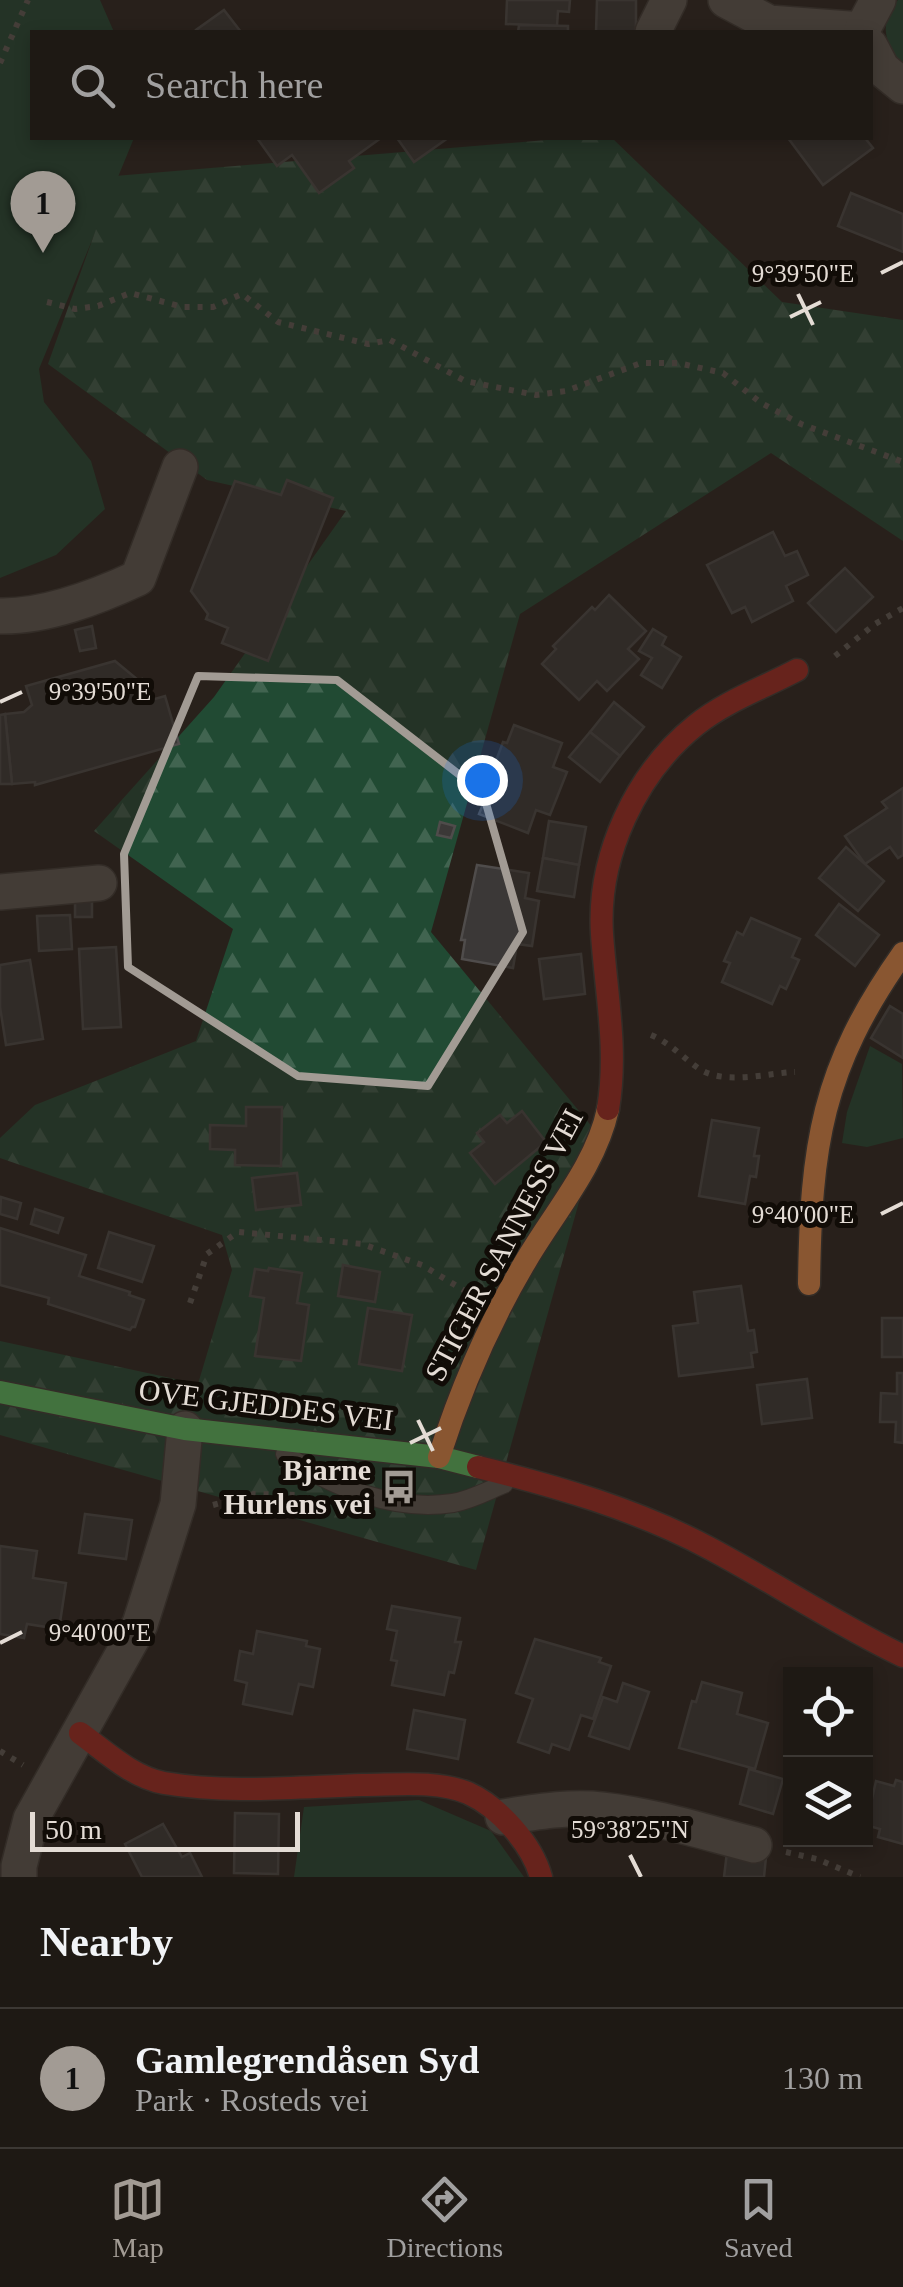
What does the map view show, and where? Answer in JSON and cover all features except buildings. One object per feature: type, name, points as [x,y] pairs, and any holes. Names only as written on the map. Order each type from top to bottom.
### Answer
[{"type":"street","points":[[655,30],[669,0]]},
{"type":"street","points":[[726,0],[768,23],[869,27]]},
{"type":"street","points":[[873,40],[882,68],[903,86]]},
{"type":"street","points":[[0,616],[20,616],[89,598],[138,578],[180,467]]},
{"type":"street","name":"STIGER SANNESS VEI","points":[[439,1456],[455,1402],[498,1312],[601,1136],[613,1093],[614,1058],[602,908],[623,817],[650,774],[684,736],[721,708],[797,670]]},
{"type":"street","points":[[0,892],[99,883]]},
{"type":"street","points":[[809,1284],[813,1163],[828,1088],[872,993],[903,953]]},
{"type":"street","name":"OVE GJEDDES VEI","points":[[0,1392],[185,1429],[439,1456],[520,1476],[652,1520],[903,1656]]},
{"type":"street","points":[[19,1877],[30,1819],[140,1624],[178,1504],[185,1429]]},
{"type":"street","points":[[80,1734],[125,1767],[160,1782],[217,1789],[422,1784],[467,1793],[503,1816],[537,1863],[541,1877]]},
{"type":"street","points":[[503,1816],[600,1810],[685,1825],[754,1844]]},
{"type":"lane","points":[[267,1436],[314,1476],[339,1486],[420,1504],[450,1504],[469,1499],[520,1476]]},
{"type":"path","points":[[0,62],[28,0]]},
{"type":"path","points":[[48,302],[75,309],[98,306],[130,293],[184,307],[213,306],[242,294],[278,322],[368,344],[390,340],[465,382],[536,395],[566,391],[641,362],[678,363],[722,373],[761,403],[800,424],[903,462]]},
{"type":"path","points":[[797,670],[820,665],[852,645],[874,624],[903,608]]},
{"type":"path","points":[[611,1026],[637,1028],[668,1042],[702,1072],[738,1078],[836,1069]]},
{"type":"path","points":[[190,1303],[207,1254],[238,1232],[362,1244],[422,1264],[498,1312]]},
{"type":"path","points":[[167,1538],[215,1504],[264,1493],[308,1496],[339,1486]]},
{"type":"path","points":[[754,1844],[817,1858],[860,1877]]},
{"type":"highlighted area","points":[[198,676],[337,680],[483,793],[523,932],[428,1086],[298,1076],[128,967],[124,854]]},
{"type":"green space","points":[[0,0],[100,0],[113,30],[30,30],[30,140],[133,140],[39,369],[44,402],[91,461],[105,509],[56,555],[0,578]]},
{"type":"green space","points":[[903,0],[903,68],[886,35],[891,8]]},
{"type":"green space","points":[[546,140],[614,140],[782,302],[903,320],[903,541],[771,453],[520,614],[431,932],[598,1134],[476,1570],[0,1435],[0,1341],[198,1384],[232,1270],[222,1235],[0,1158],[0,1138],[35,1105],[196,1041],[233,929],[94,831],[214,697],[346,511],[207,480],[48,364],[115,176]]},
{"type":"green space","points":[[870,1046],[902,1064],[903,1138],[867,1147],[842,1143],[847,1112]]},
{"type":"green space","points":[[419,1800],[491,1831],[524,1877],[294,1877],[304,1807]]},
{"type":"traffic: fast","points":[[0,1392],[185,1429],[439,1457],[478,1467]]},
{"type":"traffic: slow","points":[[809,1284],[813,1190],[826,1110],[854,1034],[903,953]]},
{"type":"traffic: slow","points":[[439,1457],[489,1331],[513,1282],[585,1168],[608,1109]]},
{"type":"traffic: jam","points":[[608,1109],[612,1043],[602,905],[606,875],[625,818],[655,767],[696,725],[797,670]]},
{"type":"traffic: jam","points":[[478,1467],[596,1500],[682,1534],[903,1656]]},
{"type":"traffic: jam","points":[[80,1733],[130,1770],[164,1783],[238,1789],[402,1784],[456,1789],[480,1799],[502,1817],[530,1852],[541,1877]]},
{"type":"place","name":"Gamlegrendåsen Syd","points":[[43,253]]},
{"type":"place","name":"Bjarne Hurlens vei","points":[[399,1487]]}]
